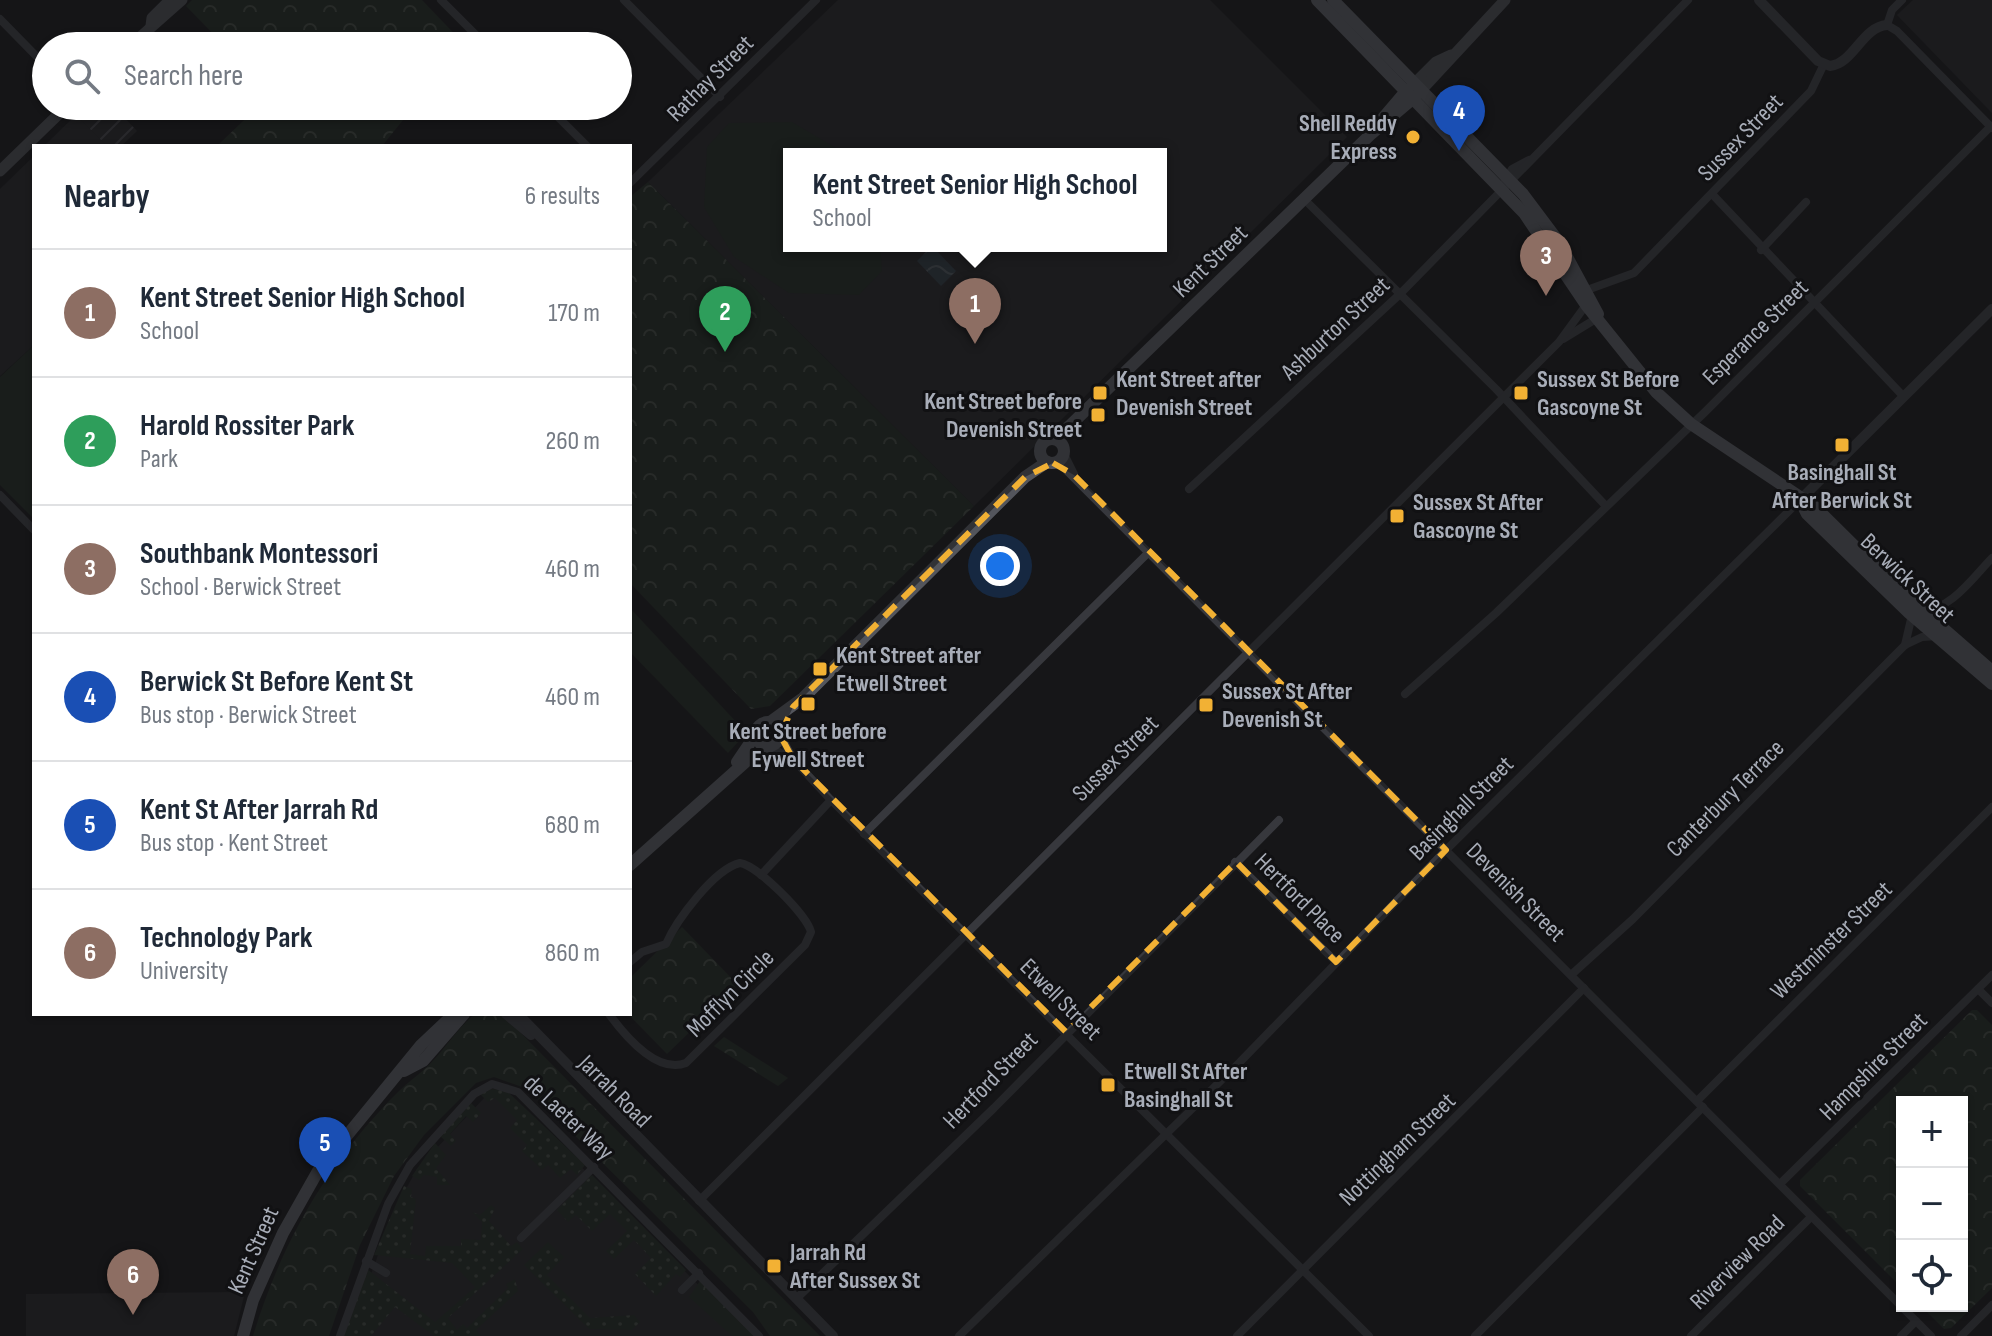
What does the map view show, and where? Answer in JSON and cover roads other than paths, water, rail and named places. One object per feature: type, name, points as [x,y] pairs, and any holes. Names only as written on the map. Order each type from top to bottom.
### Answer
[{"type":"main road","name":"Berwick Street","points":[[1317,0],[1507,182],[1559,242],[1599,317],[1641,377],[1691,424],[1800,500],[1807,514],[1916,612],[1992,671]]},
{"type":"main road","name":"Kent Street","points":[[770,722],[793,707],[1025,477],[1055,453],[1081,418],[1370,135],[1414,90],[1436,62],[1451,55],[1505,0]]},
{"type":"main road","name":"Berwick Street","points":[[1336,1],[1414,90]]},
{"type":"main road","points":[[145,32],[151,26],[152,18],[171,3]]},
{"type":"main road","points":[[0,171],[53,120]]},
{"type":"main road","name":"Berwick Street","points":[[1507,182],[1586,305],[1599,317]]},
{"type":"main road","name":"Berwick Street","points":[[1940,632],[1992,684]]},
{"type":"main road","name":"Kent Street","points":[[780,734],[793,707]]},
{"type":"main road","points":[[632,855],[735,764],[762,724],[770,722],[780,734],[777,743],[750,758],[632,863]]},
{"type":"main road","points":[[756,734],[760,744],[769,747]]},
{"type":"main road","name":"Kent Street","points":[[243,1336],[253,1300],[318,1171],[430,1035],[452,1016]]},
{"type":"main road","name":"Kent Street","points":[[401,1072],[423,1061],[462,1016]]},
{"type":"street","points":[[441,0],[473,32]]},
{"type":"street","points":[[624,0],[720,97]]},
{"type":"street","name":"Ashburton Street","points":[[1189,489],[1400,294],[1688,0]]},
{"type":"street","points":[[1759,0],[1824,64],[1838,64],[1875,28],[1887,25],[1897,31],[1991,127]]},
{"type":"street","points":[[1887,25],[1892,10],[1902,0]]},
{"type":"street","name":"Rathay Street","points":[[632,181],[720,97],[813,1]]},
{"type":"street","points":[[0,19],[32,52]]},
{"type":"street","name":"Sussex Street","points":[[1587,290],[1634,273],[1811,91],[1824,64]]},
{"type":"street","points":[[561,120],[585,144]]},
{"type":"street","name":"Esperance Street","points":[[1405,694],[1496,613],[1991,127]]},
{"type":"street","points":[[1713,195],[1761,250],[1904,397]]},
{"type":"street","points":[[1304,199],[1504,397],[1605,505]]},
{"type":"street","points":[[1761,250],[1806,202]]},
{"type":"street","name":"Sussex Street","points":[[697,1198],[1559,342],[1586,305]]},
{"type":"street","name":"Basinghall Street","points":[[959,1336],[1240,1062],[1446,850],[1992,309]]},
{"type":"street","name":"Sussex Street","points":[[1559,342],[1599,317]]},
{"type":"street","name":"Devenish Street","points":[[1055,453],[1149,552],[1931,1336]]},
{"type":"street","points":[[0,495],[32,528]]},
{"type":"street","points":[[864,834],[1149,552]]},
{"type":"street","points":[[1905,645],[1916,612],[1936,609],[1949,601],[1992,558]]},
{"type":"street","points":[[1940,632],[1949,601]]},
{"type":"street","name":"Canterbury Terrace","points":[[1571,975],[1633,919],[1905,645],[1940,632]]},
{"type":"street","name":"Etwell Street","points":[[780,734],[793,759],[864,834],[1369,1336]]},
{"type":"street","name":"Etwell Street","points":[[769,747],[793,759]]},
{"type":"street","points":[[632,960],[642,952],[666,944],[680,916],[733,865],[750,865],[761,875],[831,800]]},
{"type":"street","name":"Westminster Street","points":[[1475,1336],[1992,807]]},
{"type":"street","name":"Hertford Street","points":[[796,1299],[1279,820]]},
{"type":"street","name":"Hertford Place","points":[[1235,862],[1336,962]]},
{"type":"street","name":"Mofflyn Circle","points":[[611,1016],[661,1064],[674,1067],[691,1060],[811,937],[806,919],[761,875]]},
{"type":"street","name":"Hampshire Street","points":[[1780,1184],[1992,975]]},
{"type":"street","name":"Nottingham Street","points":[[1237,1336],[1584,988]]},
{"type":"street","points":[[1978,989],[1992,1003]]},
{"type":"street","name":"Jarrah Road","points":[[508,1016],[686,1193],[697,1198]]},
{"type":"street","name":"Jarrah Road","points":[[520,1016],[833,1336]]},
{"type":"street","name":"de Laeter Way","points":[[340,1336],[388,1204],[410,1165],[483,1087],[492,1084],[518,1092],[759,1336]]},
{"type":"street","points":[[521,1238],[594,1167]]},
{"type":"street","name":"Riverview Road","points":[[1691,1336],[1811,1217]]},
{"type":"street","points":[[366,1261],[386,1273]]},
{"type":"street","points":[[682,1290],[699,1273]]},
{"type":"street","points":[[1961,1336],[1992,1305]]},
{"type":"street","points":[[1901,1336],[1916,1321]]},
{"type":"water","points":[[926,252],[938,252],[956,271],[941,286],[917,261]]},
{"type":"place","name":"Shell Reddy Express","points":[[1413,137]]},
{"type":"place","name":"Berwick St Before Kent St","points":[[1459,151]]},
{"type":"place","name":"Southbank Montessori","points":[[1546,296]]},
{"type":"place","name":"Kent Street Senior High School","points":[[975,344]]},
{"type":"place","name":"Harold Rossiter Park","points":[[725,352]]},
{"type":"place","name":"Kent Street after Devenish Street","points":[[1100,393]]},
{"type":"place","name":"Sussex St Before Gascoyne St","points":[[1521,393]]},
{"type":"place","name":"Kent Street before Devenish Street","points":[[1098,415]]},
{"type":"place","name":"Basinghall St After Berwick St","points":[[1842,445]]},
{"type":"place","name":"Sussex St After Gascoyne St","points":[[1397,516]]},
{"type":"place","name":"Kent Street after Etwell Street","points":[[820,669]]},
{"type":"place","name":"Kent Street before Eywell Street","points":[[808,704]]},
{"type":"place","name":"Sussex St After Devenish St","points":[[1206,705]]},
{"type":"place","name":"Etwell St After Basinghall St","points":[[1108,1085]]},
{"type":"place","name":"Kent St After Jarrah Rd","points":[[325,1183]]},
{"type":"place","name":"Jarrah Rd After Sussex St","points":[[774,1266]]},
{"type":"place","name":"Technology Park","points":[[133,1315]]}]
